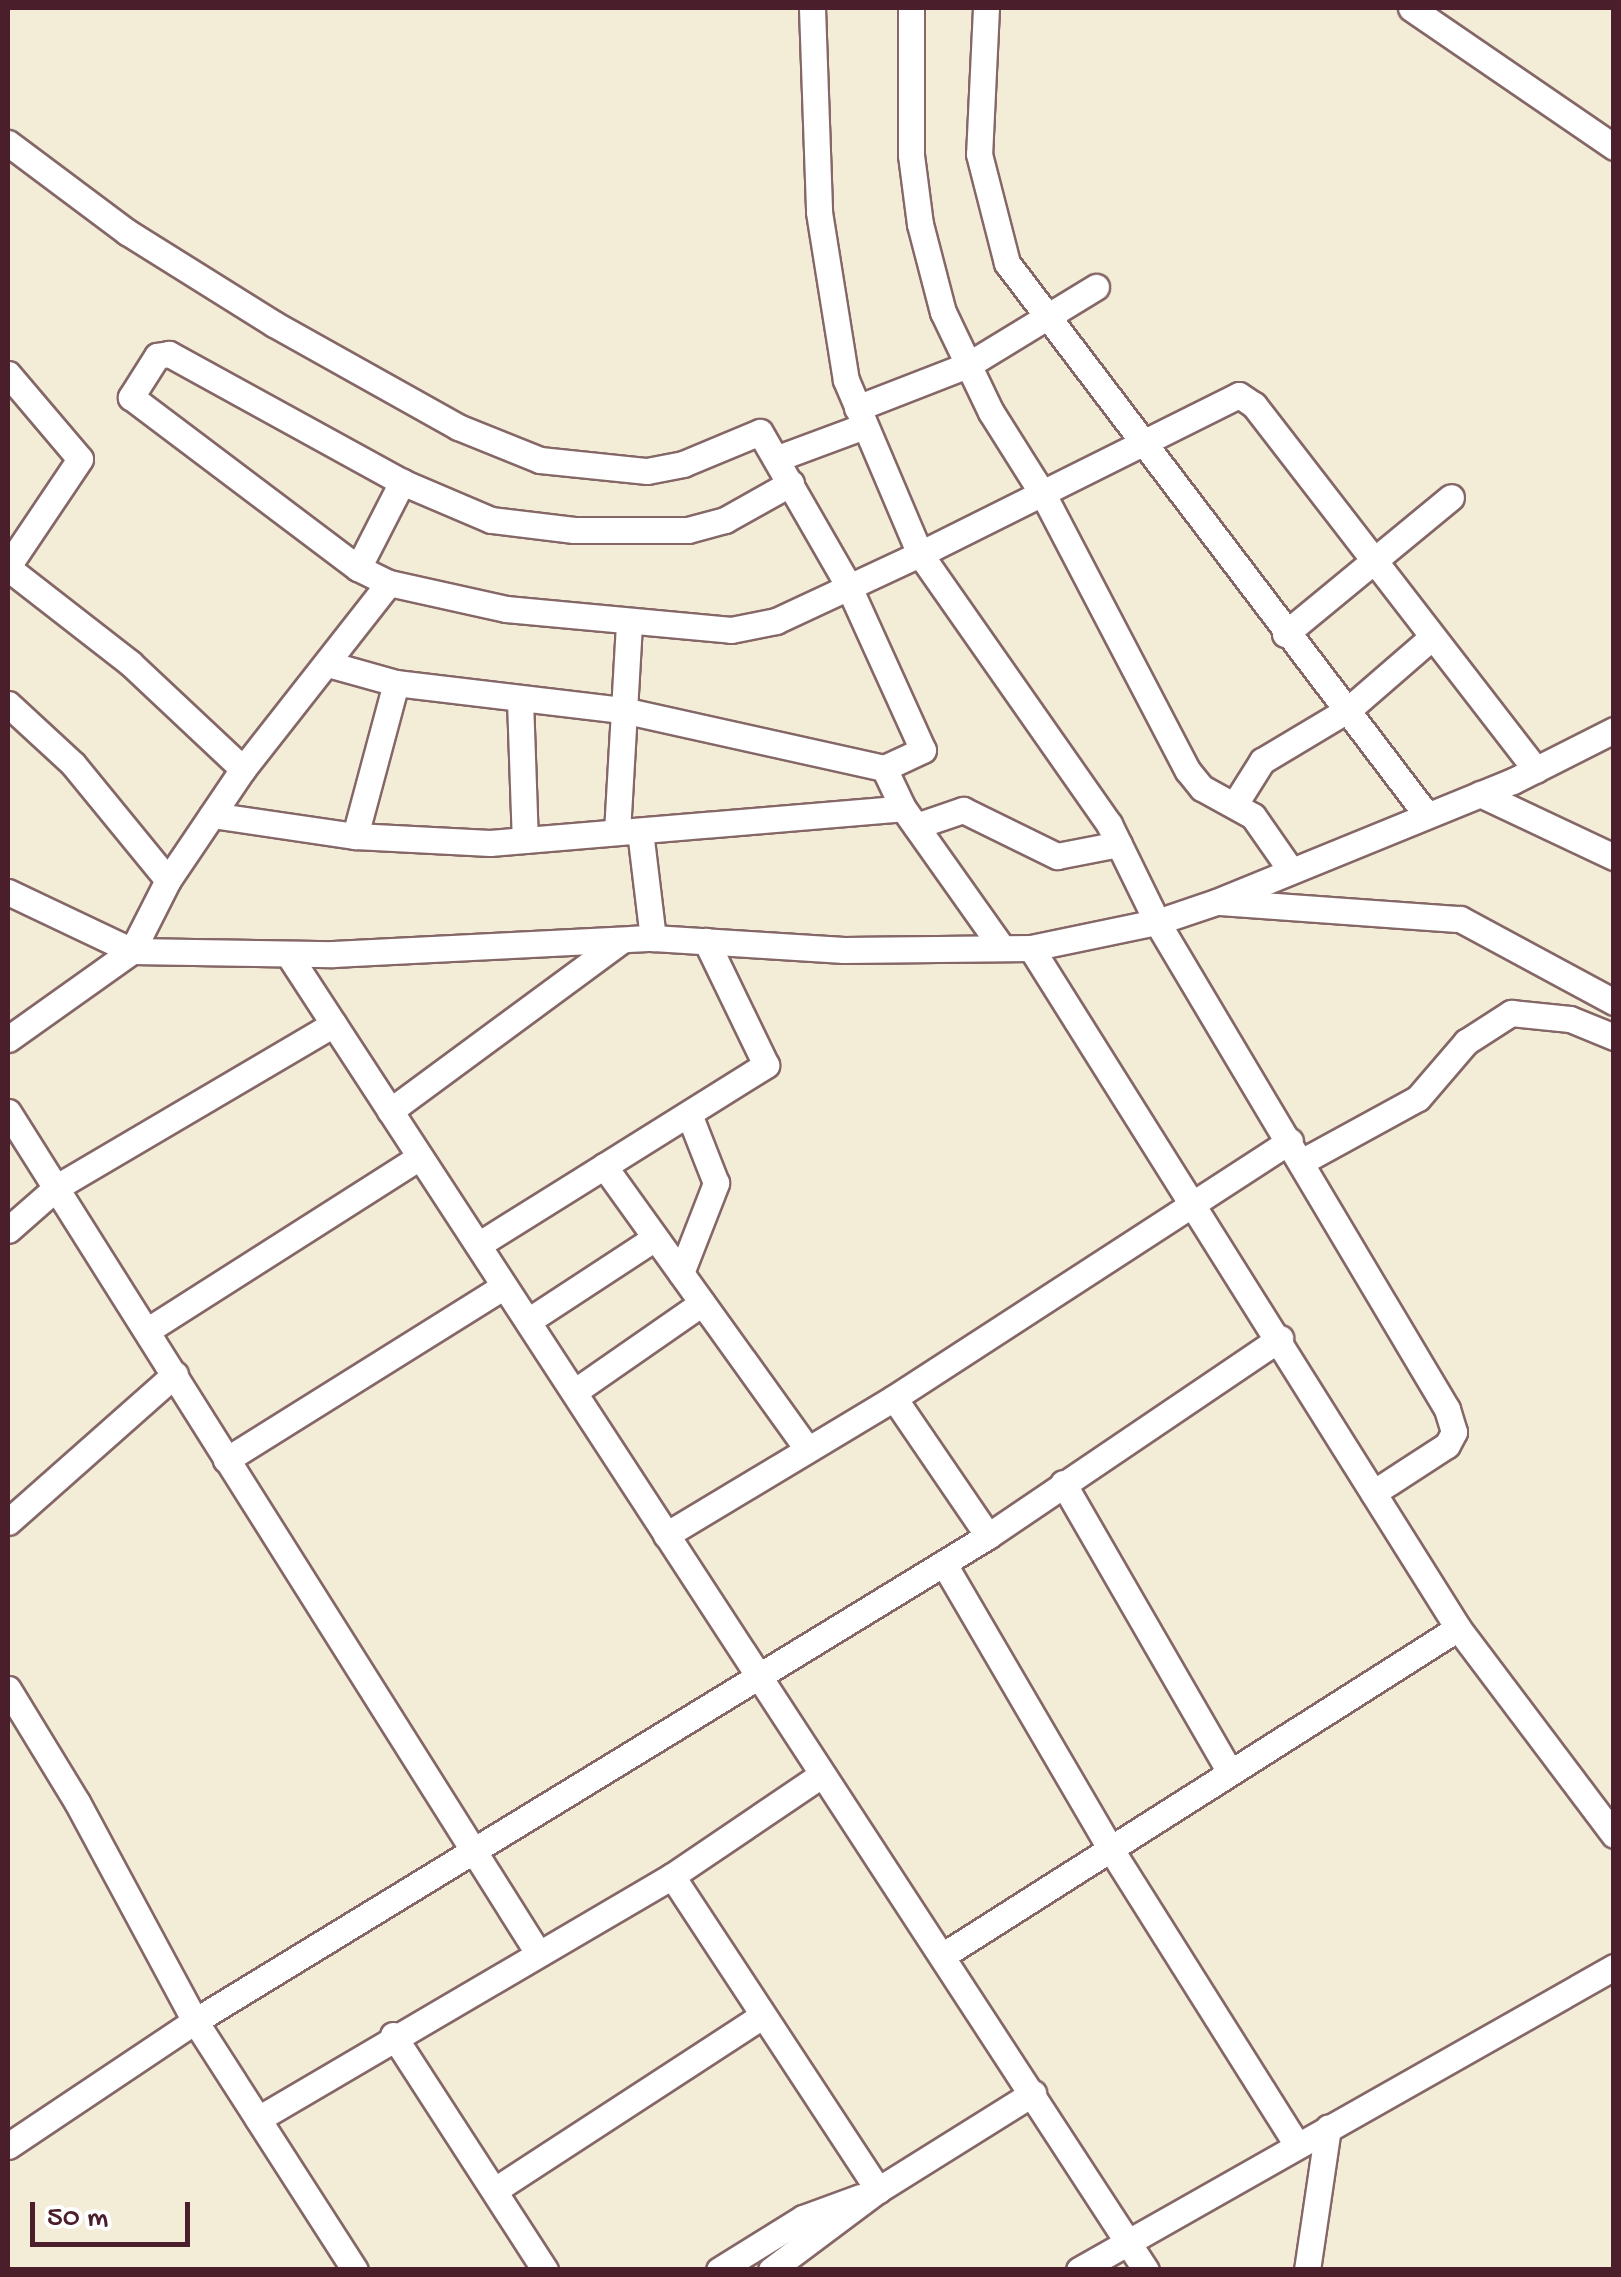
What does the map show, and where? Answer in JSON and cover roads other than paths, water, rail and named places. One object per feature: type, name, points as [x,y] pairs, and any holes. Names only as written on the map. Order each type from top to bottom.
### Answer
[{"type":"street","points":[[812,8],[827,292],[860,417],[920,554],[1044,724],[1118,844],[1157,922],[1296,1151],[1453,1425],[1447,1444],[1372,1494]]},
{"type":"street","points":[[911,8],[912,155],[920,224],[943,312],[1188,771],[1202,788],[1234,804],[1267,831],[1290,870]]},
{"type":"street","points":[[986,8],[979,154],[1007,263],[1044,318],[1148,444],[1285,634],[1349,710],[1426,814]]},
{"type":"street","points":[[1411,8],[1614,147]]},
{"type":"street","points":[[8,143],[126,232],[274,324],[475,434],[540,460],[590,470],[683,464],[756,432],[778,458],[848,585],[923,745],[913,760],[884,768],[622,710],[396,683],[328,664]]},
{"type":"street","points":[[778,458],[968,365],[1096,287]]},
{"type":"street","points":[[792,483],[725,520],[642,533],[491,520],[402,482],[169,354],[158,356],[130,397],[358,568],[389,582],[506,609],[629,623],[751,628],[1044,496],[1148,444],[1223,399],[1246,398],[1536,770]]},
{"type":"street","points":[[8,374],[80,459],[8,567],[130,664],[243,769]]},
{"type":"street","points":[[358,568],[402,482]]},
{"type":"street","points":[[1285,634],[1451,498]]},
{"type":"street","points":[[8,1039],[132,951],[168,880],[243,769],[389,582]]},
{"type":"street","points":[[629,623],[622,710],[628,831],[654,938]]},
{"type":"street","points":[[1234,804],[1262,761],[1349,710],[1431,638]]},
{"type":"street","points":[[355,836],[396,683]]},
{"type":"street","points":[[520,700],[525,840]]},
{"type":"street","points":[[8,704],[73,764],[168,880]]},
{"type":"street","points":[[8,892],[132,951],[288,954],[654,938],[844,950],[1032,948],[1157,922],[1216,902],[1536,770],[1614,730]]},
{"type":"street","points":[[884,768],[910,817],[1002,948]]},
{"type":"street","points":[[1480,794],[1614,857]]},
{"type":"street","points":[[212,815],[355,836],[525,840],[910,817],[963,810],[1057,856],[1118,844]]},
{"type":"street","points":[[1216,902],[1460,919],[1614,1002]]},
{"type":"street","points":[[390,1111],[621,941]]},
{"type":"street","points":[[478,1245],[766,1065],[706,941]]},
{"type":"street","points":[[1032,948],[1198,1205],[1372,1494],[1458,1628],[1614,1835]]},
{"type":"street","points":[[288,954],[1146,2270]]},
{"type":"street","points":[[666,1535],[894,1398],[1198,1205],[1296,1151],[1418,1098],[1466,1042],[1511,1013],[1570,1018],[1614,1037]]},
{"type":"street","points":[[8,1230],[57,1187],[334,1024]]},
{"type":"street","points":[[8,1112],[538,1953]]},
{"type":"street","points":[[681,1274],[716,1184],[689,1114]]},
{"type":"street","points":[[148,1330],[420,1157]]},
{"type":"street","points":[[604,1166],[807,1449]]},
{"type":"street","points":[[528,1321],[656,1238]]},
{"type":"street","points":[[226,1460],[504,1286]]},
{"type":"street","points":[[574,1392],[702,1303]]},
{"type":"street","points":[[8,2146],[194,2021],[761,1680],[944,1564],[1280,1338]]},
{"type":"street","points":[[8,1522],[174,1374]]},
{"type":"street","points":[[894,1398],[988,1536]]},
{"type":"street","points":[[1062,1482],[1229,1770]]},
{"type":"street","points":[[944,1564],[1110,1848],[1298,2145]]},
{"type":"street","points":[[942,1956],[1229,1770],[1458,1628]]},
{"type":"street","points":[[8,1689],[86,1817],[194,2021],[355,2270]]},
{"type":"street","points":[[258,2119],[393,2036],[672,1876],[822,1775]]},
{"type":"street","points":[[672,1876],[878,2190]]},
{"type":"street","points":[[1079,2270],[1614,1966]]},
{"type":"street","points":[[495,2190],[762,2016]]},
{"type":"street","points":[[393,2036],[545,2270]]},
{"type":"street","points":[[770,2270],[878,2190],[1033,2093]]},
{"type":"street","points":[[1307,2270],[1328,2128]]},
{"type":"street","points":[[718,2270],[803,2218],[878,2190]]}]
